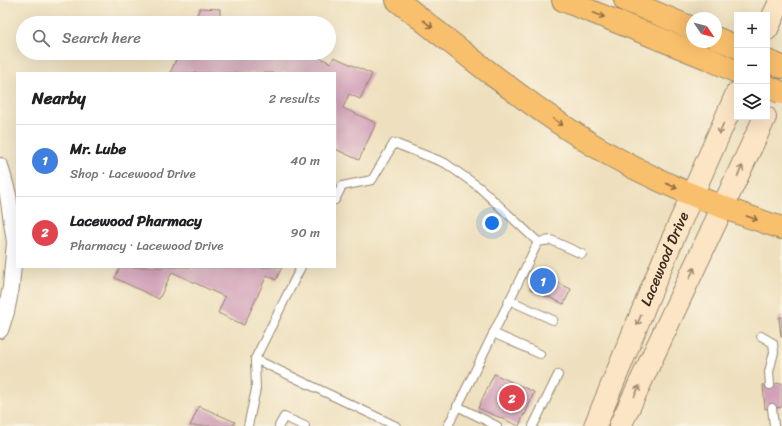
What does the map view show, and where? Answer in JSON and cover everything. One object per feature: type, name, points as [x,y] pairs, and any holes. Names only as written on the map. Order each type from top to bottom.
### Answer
[{"type":"highway","points":[[397,0],[527,100],[569,130],[620,160],[657,179],[723,207],[782,228]]},
{"type":"highway","points":[[563,0],[707,58],[734,71]]},
{"type":"highway","points":[[625,0],[686,25]]},
{"type":"highway","points":[[722,41],[734,46]]},
{"type":"highway","points":[[770,62],[782,67]]},
{"type":"highway","points":[[770,87],[782,93]]},
{"type":"main road","points":[[770,23],[781,0]]},
{"type":"main road","points":[[770,106],[782,80]]},
{"type":"main road","name":"Lacewood Drive","points":[[595,426],[667,252],[734,100]]},
{"type":"main road","name":"Lacewood Drive","points":[[620,426],[764,120]]},
{"type":"street","points":[[0,166],[8,195],[15,242],[11,287],[3,312],[0,330]]},
{"type":"lane","points":[[336,198],[342,186],[372,180],[394,143],[445,163],[479,187],[538,242]]},
{"type":"lane","points":[[538,242],[551,240],[582,254]]},
{"type":"lane","points":[[448,426],[538,242]]},
{"type":"lane","points":[[248,426],[256,389],[255,359],[300,268]]},
{"type":"lane","points":[[509,300],[553,320]]},
{"type":"lane","points":[[493,333],[540,354]]},
{"type":"lane","points":[[761,336],[773,343],[774,352],[769,372],[770,385]]},
{"type":"lane","points":[[255,359],[396,426]]},
{"type":"lane","points":[[533,426],[558,374]]},
{"type":"lane","points":[[457,406],[497,426]]},
{"type":"lane","points":[[772,408],[774,426]]},
{"type":"lane","points":[[279,426],[284,417],[305,426]]},
{"type":"building","points":[[200,8],[220,9],[220,16],[196,16]]},
{"type":"building","points":[[336,58],[372,74],[360,99],[349,94],[343,108],[376,123],[359,160],[336,149],[336,72],[170,72],[176,60],[325,60],[331,63],[332,60],[336,60]]},
{"type":"building","points":[[120,268],[282,268],[276,280],[267,275],[244,325],[218,313],[225,297],[172,272],[159,299],[115,278]]},
{"type":"building","points":[[537,273],[571,289],[564,304],[530,289]]},
{"type":"building","points":[[779,317],[782,317],[782,337],[781,337]]},
{"type":"building","points":[[494,374],[534,392],[519,426],[478,408]]},
{"type":"building","points":[[782,383],[782,407],[765,409],[763,385]]},
{"type":"building","points":[[199,406],[235,422],[233,426],[190,426]]},
{"type":"place","name":"Mr. Lube","points":[[543,281]]},
{"type":"place","name":"Lacewood Pharmacy","points":[[512,398]]}]
